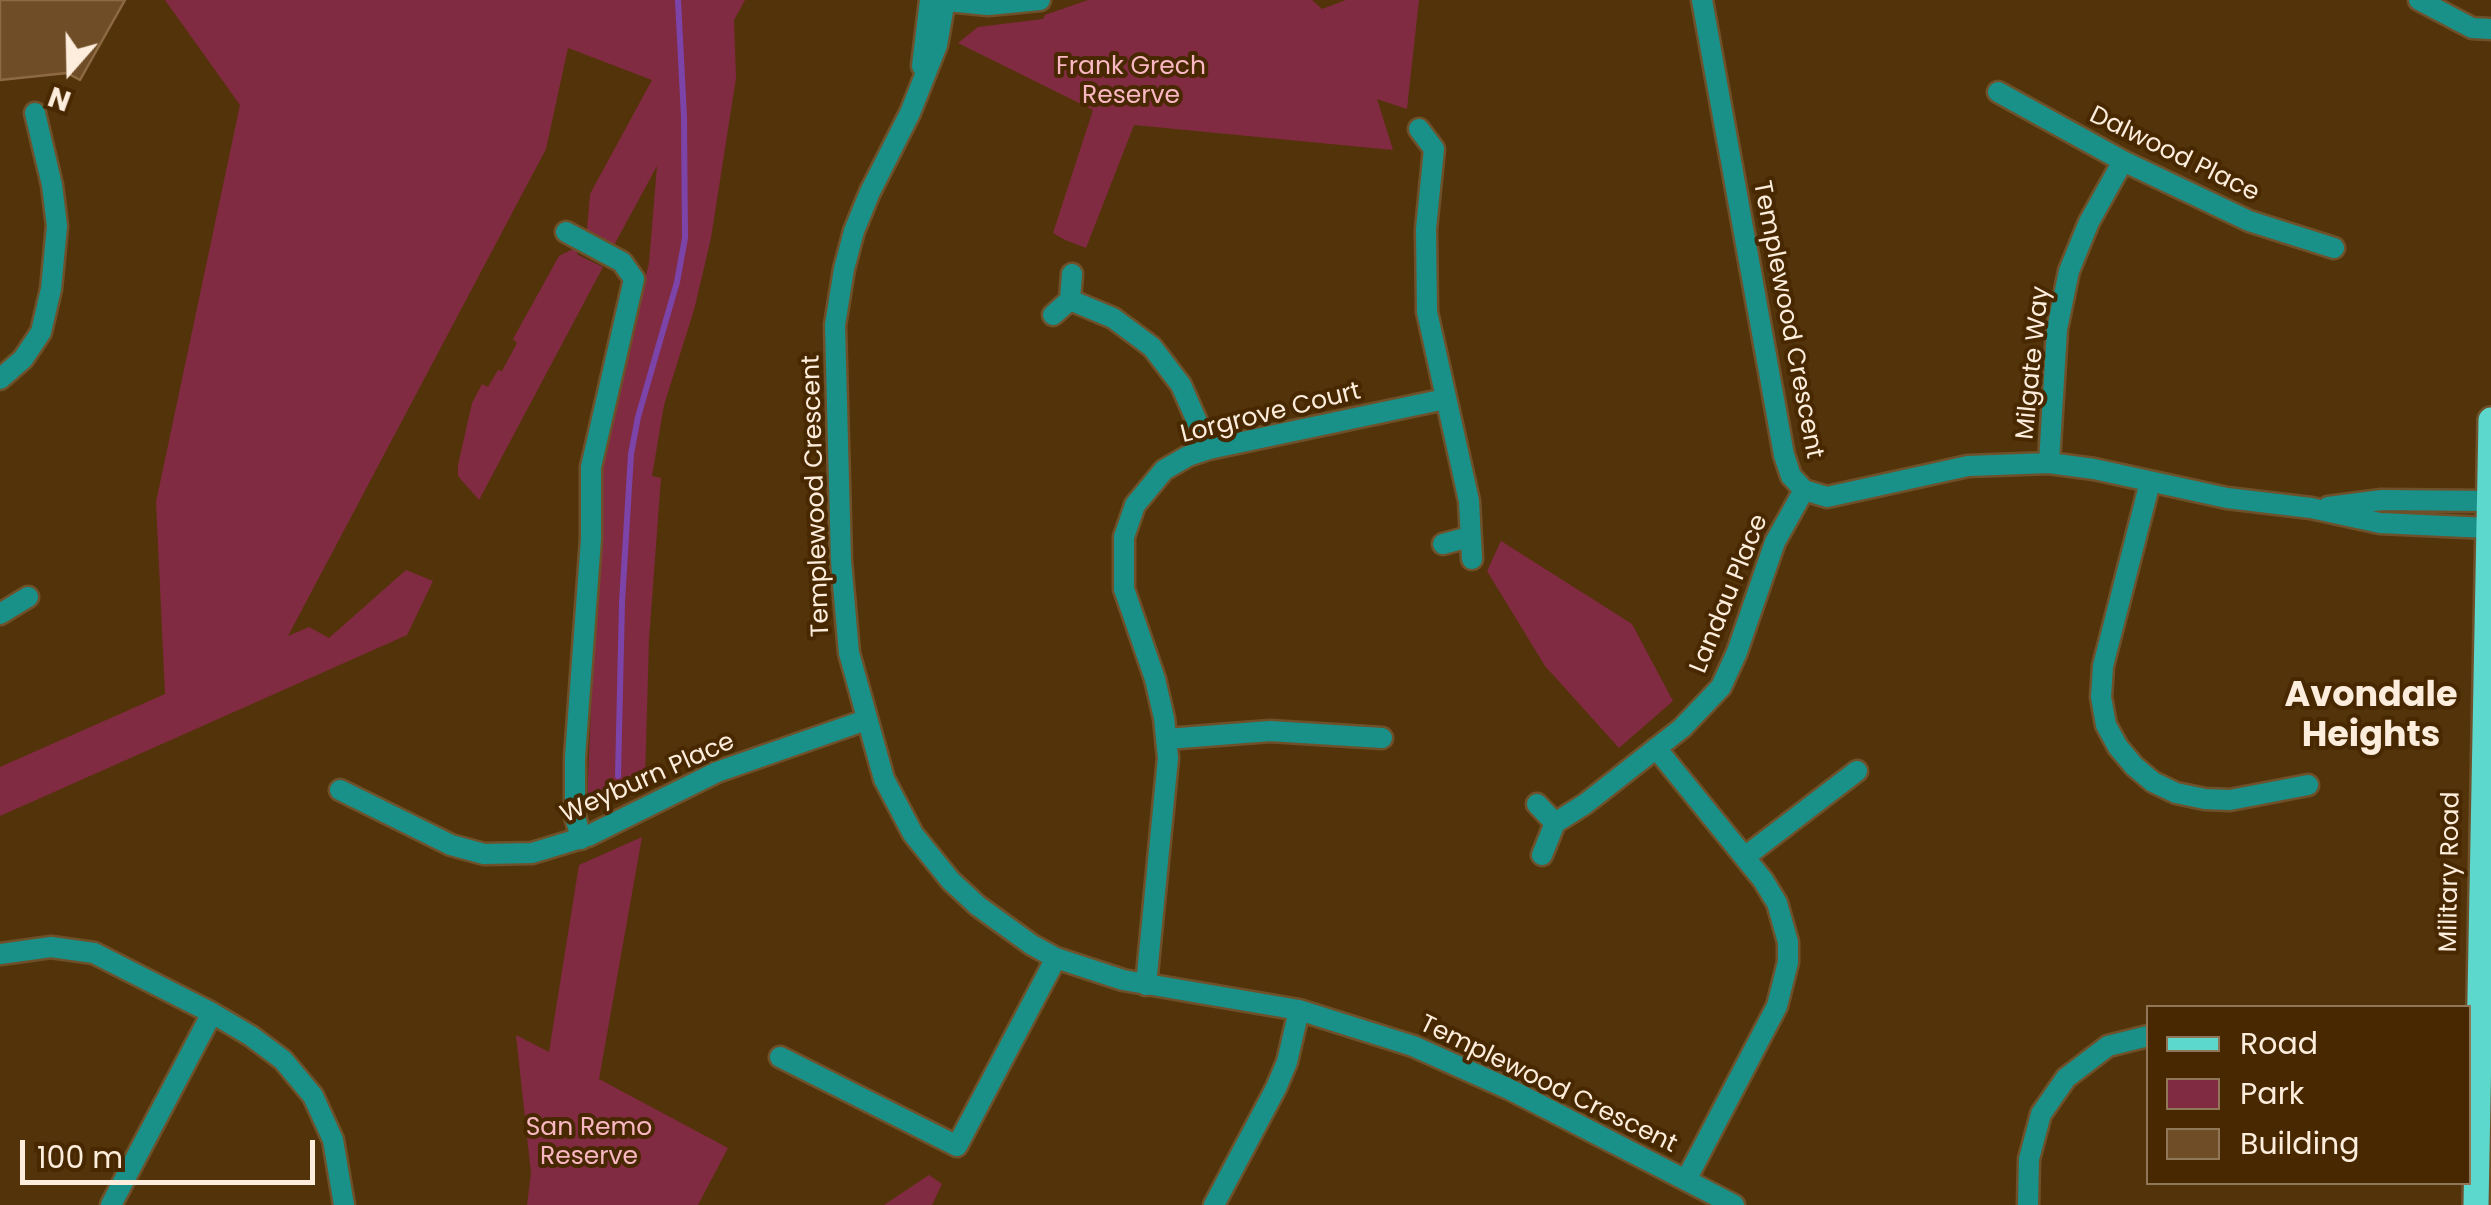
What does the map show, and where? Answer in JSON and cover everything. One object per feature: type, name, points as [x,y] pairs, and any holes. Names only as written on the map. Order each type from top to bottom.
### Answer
[{"type":"main road","name":"Military Road","points":[[2476,1205],[2485,1078],[2486,528],[2491,420]]},
{"type":"street","name":"Templewood Crescent","points":[[1040,0],[939,1],[936,45],[910,113],[861,213],[836,310],[844,622],[884,779],[914,834],[951,882],[1001,923],[1056,958],[1146,985],[1299,1010],[1360,1028],[1449,1061],[1734,1205]]},
{"type":"street","name":"Templewood Crescent","points":[[1702,0],[1784,455],[1791,476],[1804,490],[1828,497],[1968,466],[2049,463],[2380,523],[2486,528]]},
{"type":"street","points":[[2418,0],[2472,28],[2491,29]]},
{"type":"street","name":"Dalwood Place","points":[[1998,92],[2123,161],[2249,220],[2334,248]]},
{"type":"street","points":[[0,379],[23,359],[42,332],[51,289],[57,226],[35,113]]},
{"type":"street","points":[[1419,128],[1434,149],[1426,229],[1430,332],[1468,501],[1472,559]]},
{"type":"street","points":[[1434,149],[1458,147]]},
{"type":"street","name":"Milgate Way","points":[[2049,463],[2058,329],[2069,271],[2089,222],[2123,161]]},
{"type":"street","points":[[566,232],[622,262],[634,279],[591,467],[590,558],[575,772],[575,816],[581,839]]},
{"type":"street","points":[[1053,315],[1070,300],[1072,274]]},
{"type":"street","points":[[1070,300],[1113,318],[1152,347],[1181,384],[1209,449]]},
{"type":"street","name":"Lorgrove Court","points":[[1146,985],[1167,784],[1168,739],[1155,679],[1127,603],[1122,571],[1124,537],[1135,505],[1153,480],[1175,462],[1209,449],[1445,399]]},
{"type":"street","points":[[2150,482],[2103,666],[2101,696],[2106,725],[2118,748],[2154,782],[2205,800],[2230,800],[2308,784]]},
{"type":"street","name":"Landau Place","points":[[1555,823],[1585,804],[1708,704],[1730,672],[1765,566],[1804,490]]},
{"type":"street","name":"Templewood Crescent","points":[[2311,508],[2382,500],[2488,502]]},
{"type":"street","points":[[1444,544],[1469,537]]},
{"type":"street","points":[[0,614],[28,597]]},
{"type":"street","name":"Weyburn Place","points":[[340,790],[433,838],[484,854],[536,852],[581,839],[716,772],[866,720]]},
{"type":"street","points":[[1168,739],[1270,731],[1382,738]]},
{"type":"street","points":[[1656,748],[1746,856],[1778,902],[1788,962],[1766,1029],[1686,1180]]},
{"type":"street","points":[[1746,856],[1856,771]]},
{"type":"street","points":[[1536,804],[1555,823],[1542,855]]},
{"type":"street","points":[[0,954],[51,947],[94,953],[212,1012],[283,1060],[313,1096],[333,1140],[344,1205]]},
{"type":"street","points":[[780,1057],[957,1146],[1056,958]]},
{"type":"street","points":[[1214,1205],[1276,1088],[1287,1062],[1299,1010]]},
{"type":"street","points":[[111,1205],[212,1012]]},
{"type":"street","points":[[2028,1205],[2029,1159],[2040,1114],[2066,1078],[2108,1046],[2146,1036]]},
{"type":"green space","points":[[165,0],[745,0],[734,20],[736,78],[711,238],[694,310],[664,405],[652,476],[661,478],[649,639],[645,778],[597,802],[587,802],[602,457],[649,263],[657,166],[613,247],[587,230],[590,194],[652,80],[568,48],[546,149],[288,636],[309,627],[329,638],[406,570],[433,581],[407,635],[0,816],[0,767],[165,694],[156,502],[240,105]]},
{"type":"green space","name":"Frank Grech Reserve","points":[[1088,0],[1312,0],[1322,9],[1346,0],[1419,0],[1407,109],[1377,99],[1393,150],[1134,125],[1086,248],[1065,240],[1053,233],[1093,110],[958,43],[978,27],[1043,19]]},
{"type":"green space","points":[[575,248],[578,255],[603,267],[479,500],[458,476],[472,403],[482,384],[488,387],[498,370],[502,371],[517,343],[513,339],[559,256]]},
{"type":"green space","points":[[1501,541],[1632,624],[1673,701],[1619,748],[1545,666],[1487,571]]},
{"type":"green space","name":"San Remo Reserve","points":[[642,837],[599,1079],[728,1148],[698,1205],[527,1205],[531,1173],[516,1035],[549,1052],[579,865]]},
{"type":"green space","points":[[929,1175],[942,1184],[932,1205],[884,1205]]},
{"type":"building","points":[[0,0],[125,0],[80,80],[67,73],[0,80]]},
{"type":"waterway","points":[[618,776],[622,602],[631,454],[685,238],[678,0]]},
{"type":"district","name":"Avondale Heights","points":[[2371,717]]}]
